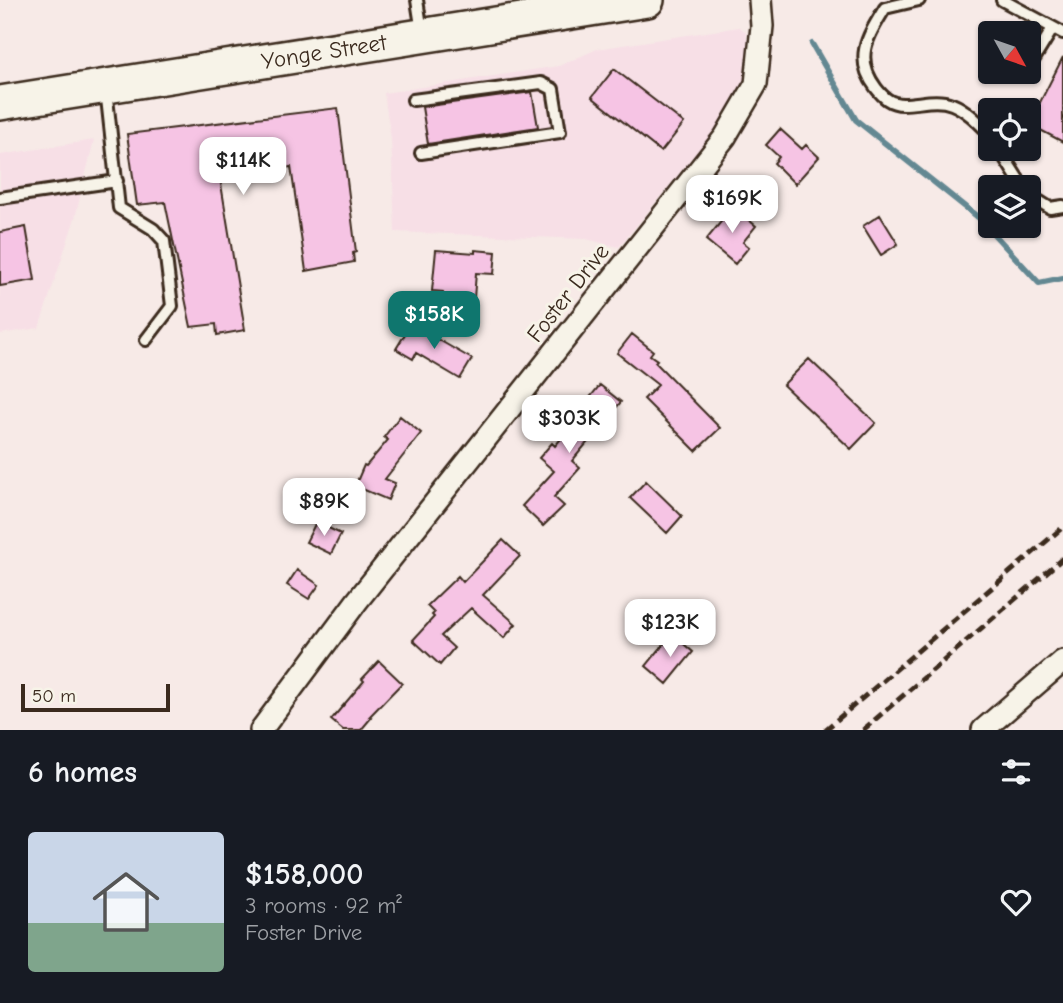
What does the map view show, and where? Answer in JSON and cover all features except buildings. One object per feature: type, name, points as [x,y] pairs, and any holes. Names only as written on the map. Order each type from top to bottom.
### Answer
[{"type":"main road","name":"Yonge Street","points":[[0,103],[423,36],[610,3],[647,0]]},
{"type":"street","name":"Foster Drive","points":[[261,730],[358,601],[725,137],[756,84],[762,26],[760,0]]},
{"type":"street","points":[[984,730],[1063,661]]},
{"type":"lane","points":[[417,0],[423,36]]},
{"type":"lane","points":[[919,0],[885,8],[869,35],[863,61],[873,83],[885,100],[901,104],[929,101],[950,103],[970,114],[978,122]]},
{"type":"lane","points":[[1002,0],[1058,30],[1041,52]]},
{"type":"lane","points":[[413,100],[541,83],[553,89],[560,132],[421,153]]},
{"type":"lane","points":[[106,86],[119,208],[153,229],[164,241],[172,306],[146,340]]},
{"type":"lane","points":[[0,198],[117,181]]},
{"type":"lane","points":[[1041,202],[1050,208],[1063,206]]},
{"type":"shaded area","points":[[739,27],[746,32],[750,54],[747,82],[715,130],[619,247],[586,239],[395,232],[391,139],[384,93],[559,66],[597,49]]},
{"type":"shaded area","points":[[94,140],[75,218],[39,328],[0,334],[0,155]]},
{"type":"waterway","points":[[812,44],[856,120],[979,218],[1039,283],[1063,278]]},
{"type":"railway","points":[[825,730],[1063,527]]},
{"type":"railway","points":[[863,730],[1063,558]]}]
